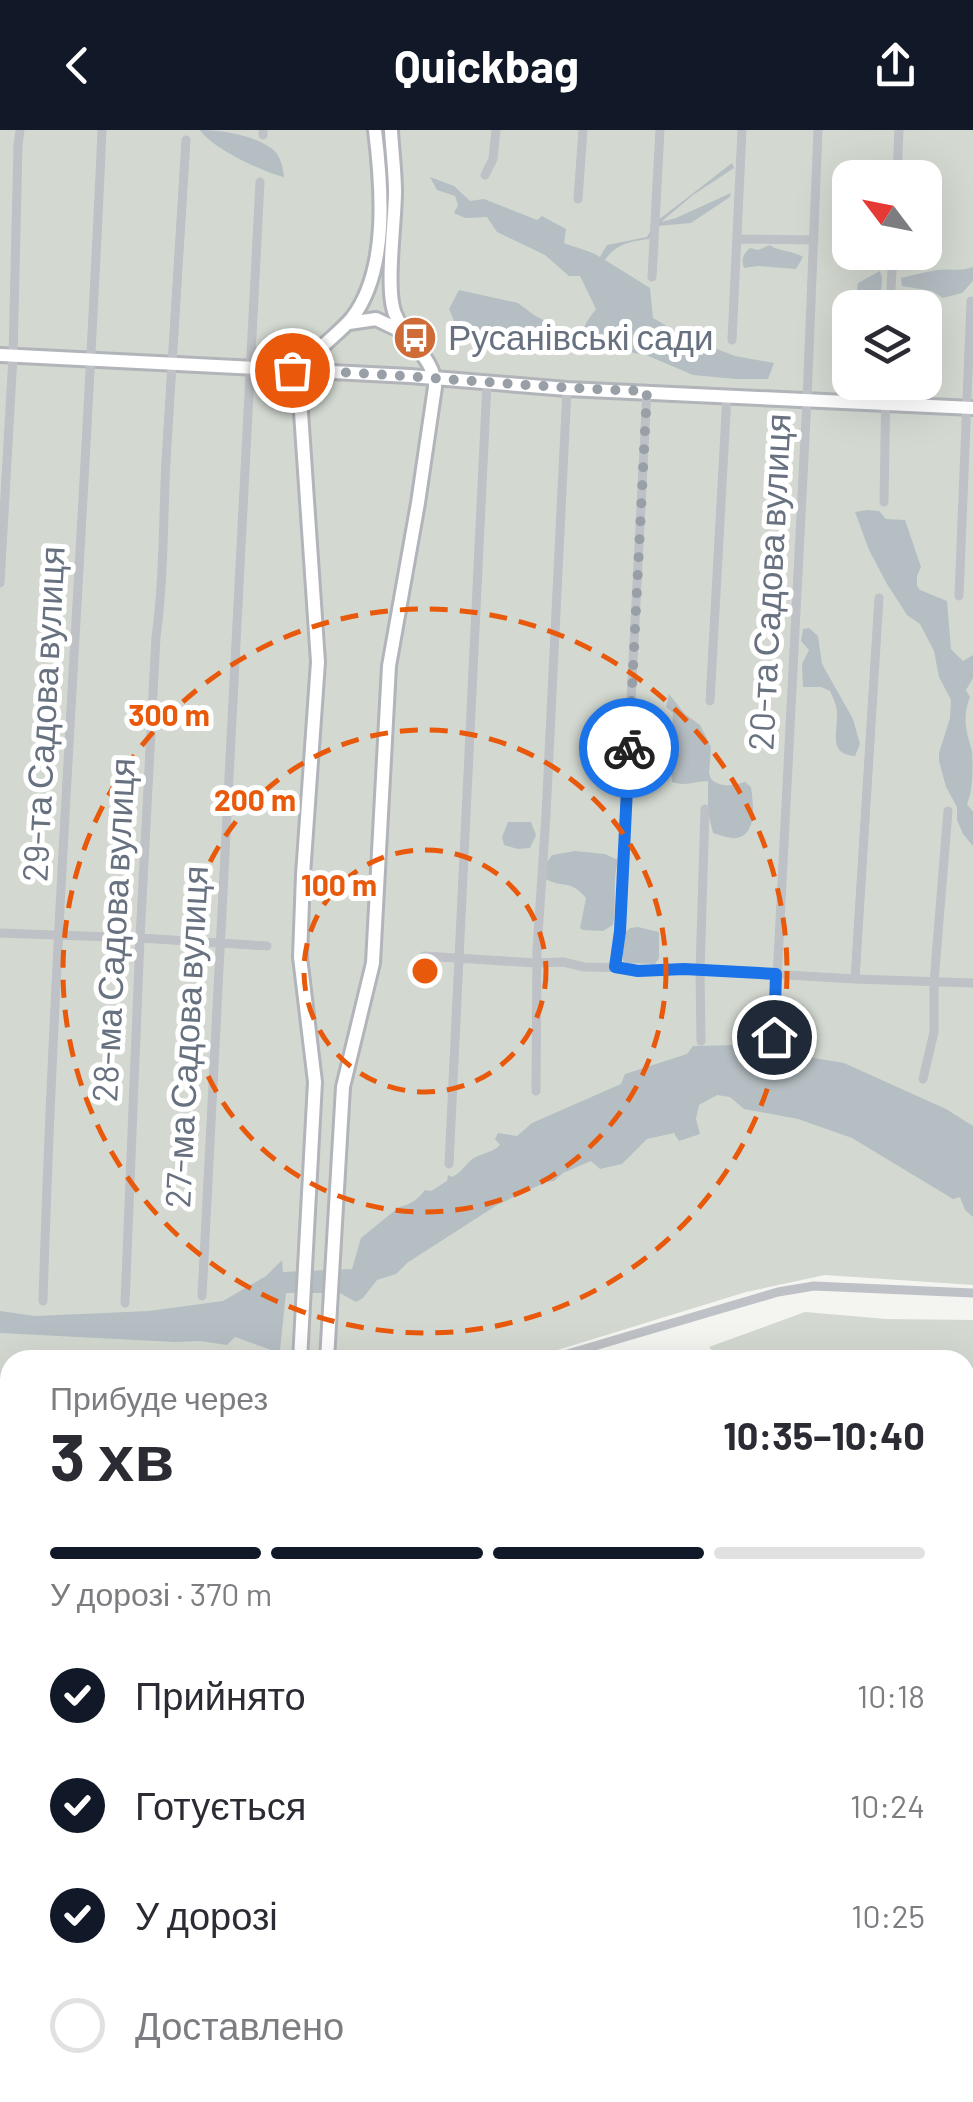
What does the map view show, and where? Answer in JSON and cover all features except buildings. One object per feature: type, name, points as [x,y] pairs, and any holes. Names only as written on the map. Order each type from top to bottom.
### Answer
[{"type":"main road","points":[[301,1350],[315,1082],[300,958],[318,662],[300,382],[302,371],[347,324],[369,288],[380,198],[375,130]]},
{"type":"main road","points":[[329,1350],[343,1087],[374,963],[389,666],[425,464],[435,378],[391,303],[395,190],[390,130]]},
{"type":"main road","points":[[347,324],[376,319],[407,335]]},
{"type":"main road","points":[[7,355],[567,389],[969,408]]},
{"type":"street","points":[[0,583],[7,355],[20,130]]},
{"type":"street","name":"29-та Садова вулиця","points":[[43,1301],[49,1115],[102,130]]},
{"type":"street","points":[[485,176],[494,159],[496,130]]},
{"type":"street","points":[[578,200],[583,130]]},
{"type":"street","points":[[652,277],[660,130]]},
{"type":"street","points":[[732,340],[742,130]]},
{"type":"street","name":"20-та Садова вулиця","points":[[774,1037],[818,130]]},
{"type":"street","points":[[897,160],[899,130]]},
{"type":"street","name":"28-ма Садова вулиця","points":[[125,1303],[140,938],[186,140]]},
{"type":"street","name":"27-ма Садова вулиця","points":[[202,1296],[260,182]]},
{"type":"street","points":[[738,239],[814,240]]},
{"type":"street","points":[[959,596],[971,301]]},
{"type":"street","points":[[449,1164],[487,383]]},
{"type":"street","points":[[536,1090],[536,963],[567,389]]},
{"type":"street","points":[[615,967],[647,391]]},
{"type":"street","points":[[710,701],[726,395]]},
{"type":"street","points":[[884,502],[885,400]]},
{"type":"street","points":[[855,979],[879,598]]},
{"type":"street","points":[[700,1041],[705,809]]},
{"type":"street","points":[[923,1079],[934,1032],[934,982],[948,812]]},
{"type":"street","points":[[0,933],[267,946]]},
{"type":"street","points":[[424,956],[563,962],[638,971],[973,983]]},
{"type":"street","points":[[581,1350],[778,1292],[814,1286],[973,1293]]},
{"type":"shaded area","name":"Русанівські сади","points":[[0,130],[973,130],[973,1285],[825,1275],[746,1292],[558,1350],[0,1350]]},
{"type":"shaded area","points":[[200,130],[237,134],[263,143],[279,157],[284,177],[238,158],[215,145]]},
{"type":"shaded area","points":[[732,163],[734,168],[661,222],[731,193],[730,197],[691,223],[657,226],[649,239],[619,247],[605,260],[650,288],[653,318],[686,337],[735,356],[774,363],[768,379],[693,375],[646,355],[606,348],[581,351],[584,328],[596,309],[580,276],[569,276],[545,255],[497,232],[487,217],[465,218],[454,213],[458,205],[455,196],[437,190],[430,177],[454,186],[470,201],[484,199],[537,220],[542,216],[566,229],[564,243],[600,257],[607,245],[647,237],[657,219]]},
{"type":"shaded area","points":[[770,245],[803,257],[796,269],[744,268],[743,257],[750,248],[758,250]]},
{"type":"shaded area","points":[[973,267],[973,281],[962,293],[943,298],[942,290],[902,286],[901,278]]},
{"type":"shaded area","points":[[880,271],[881,290],[857,290],[858,283]]},
{"type":"shaded area","points":[[459,290],[518,303],[547,322],[553,342],[541,351],[526,347],[508,351],[466,336],[449,309]]},
{"type":"shaded area","points":[[879,511],[886,519],[905,520],[921,567],[917,586],[947,601],[951,649],[963,661],[973,655],[973,678],[966,690],[970,697],[966,718],[972,751],[967,804],[973,812],[973,846],[957,820],[957,807],[939,761],[951,700],[920,624],[907,615],[869,550],[855,512]]},
{"type":"shaded area","points":[[809,628],[818,636],[822,664],[853,719],[860,744],[855,756],[841,752],[838,747],[837,709],[830,691],[803,687],[802,664],[809,650],[801,641],[803,629]]},
{"type":"shaded area","points":[[669,694],[700,725],[711,747],[711,779],[727,785],[745,782],[751,787],[753,817],[744,835],[734,838],[713,833],[708,781],[672,782],[673,713],[666,707]]},
{"type":"shaded area","points":[[508,822],[531,822],[536,835],[530,848],[504,845],[502,837]]},
{"type":"shaded area","points":[[575,851],[605,854],[618,860],[613,925],[603,931],[580,928],[586,898],[580,892],[546,879],[547,862],[552,855]]},
{"type":"shaded area","points":[[638,927],[659,932],[659,958],[655,964],[623,961],[622,935]]},
{"type":"shaded area","points":[[736,1045],[844,1063],[946,1109],[973,1126],[973,1217],[960,1197],[953,1199],[852,1138],[798,1119],[744,1109],[730,1097],[717,1095],[699,1105],[696,1119],[700,1134],[679,1141],[674,1133],[647,1139],[622,1164],[600,1169],[591,1161],[497,1205],[396,1274],[377,1280],[356,1302],[340,1293],[286,1293],[280,1350],[235,1337],[227,1345],[0,1333],[0,1311],[35,1316],[149,1311],[223,1301],[266,1276],[282,1260],[283,1272],[352,1269],[361,1238],[399,1207],[447,1181],[448,1175],[452,1177],[474,1158],[497,1148],[498,1133],[517,1136],[532,1123],[621,1084],[625,1074],[687,1054],[693,1046]]},
{"type":"shaded area","points":[[805,1312],[886,1319],[973,1320],[973,1350],[709,1347]]},
{"type":"way so far","points":[[292,370],[647,391],[629,748]]},
{"type":"place","name":"Русанівські сади","points":[[415,338]]},
{"type":"route","points":[[629,748],[615,967],[776,974],[774,1037]]}]
